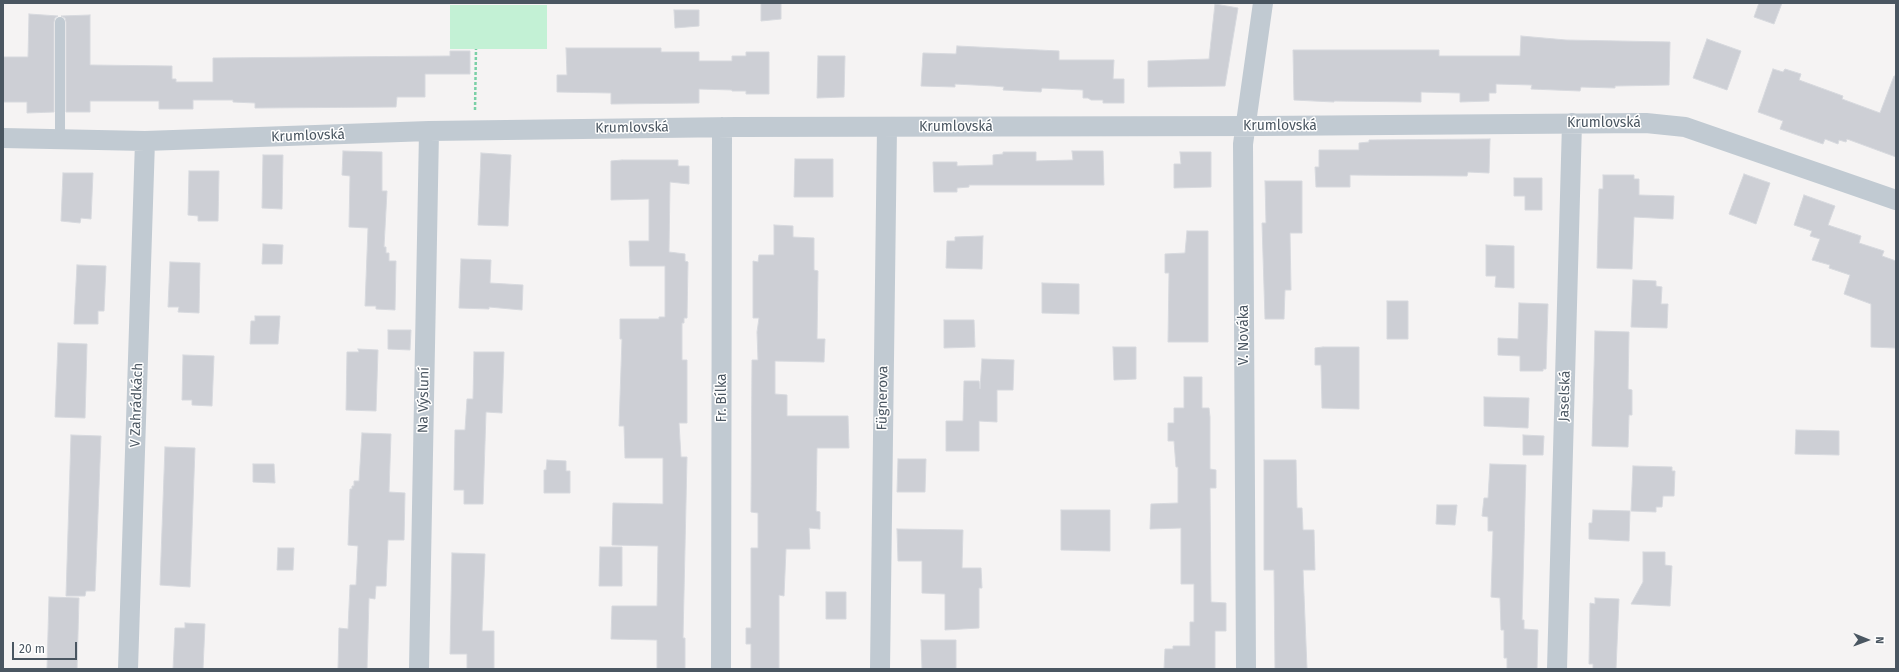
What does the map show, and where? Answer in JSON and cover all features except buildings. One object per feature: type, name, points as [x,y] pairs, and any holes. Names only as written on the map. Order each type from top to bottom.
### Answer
[{"type":"street","name":"V. Nováka","points":[[1246,669],[1243,160],[1245,126],[1263,3]]},
{"type":"street","name":"Jaselská","points":[[1557,669],[1572,123]]},
{"type":"street","name":"Krumlovská","points":[[3,138],[145,141],[429,132],[722,127],[1245,126],[1646,123],[1686,127],[1896,200]]},
{"type":"street","name":"Fr. Bílka","points":[[722,127],[722,669]]},
{"type":"street","name":"Fügnerova","points":[[880,669],[886,127]]},
{"type":"street","name":"Na Výsluní","points":[[419,669],[429,132]]},
{"type":"street","name":"V Zahrádkách","points":[[128,669],[145,141]]},
{"type":"lane","points":[[60,22],[60,139]]},
{"type":"path","points":[[475,131],[476,49]]},
{"type":"green space","points":[[450,5],[547,5],[547,49],[450,49]]}]
